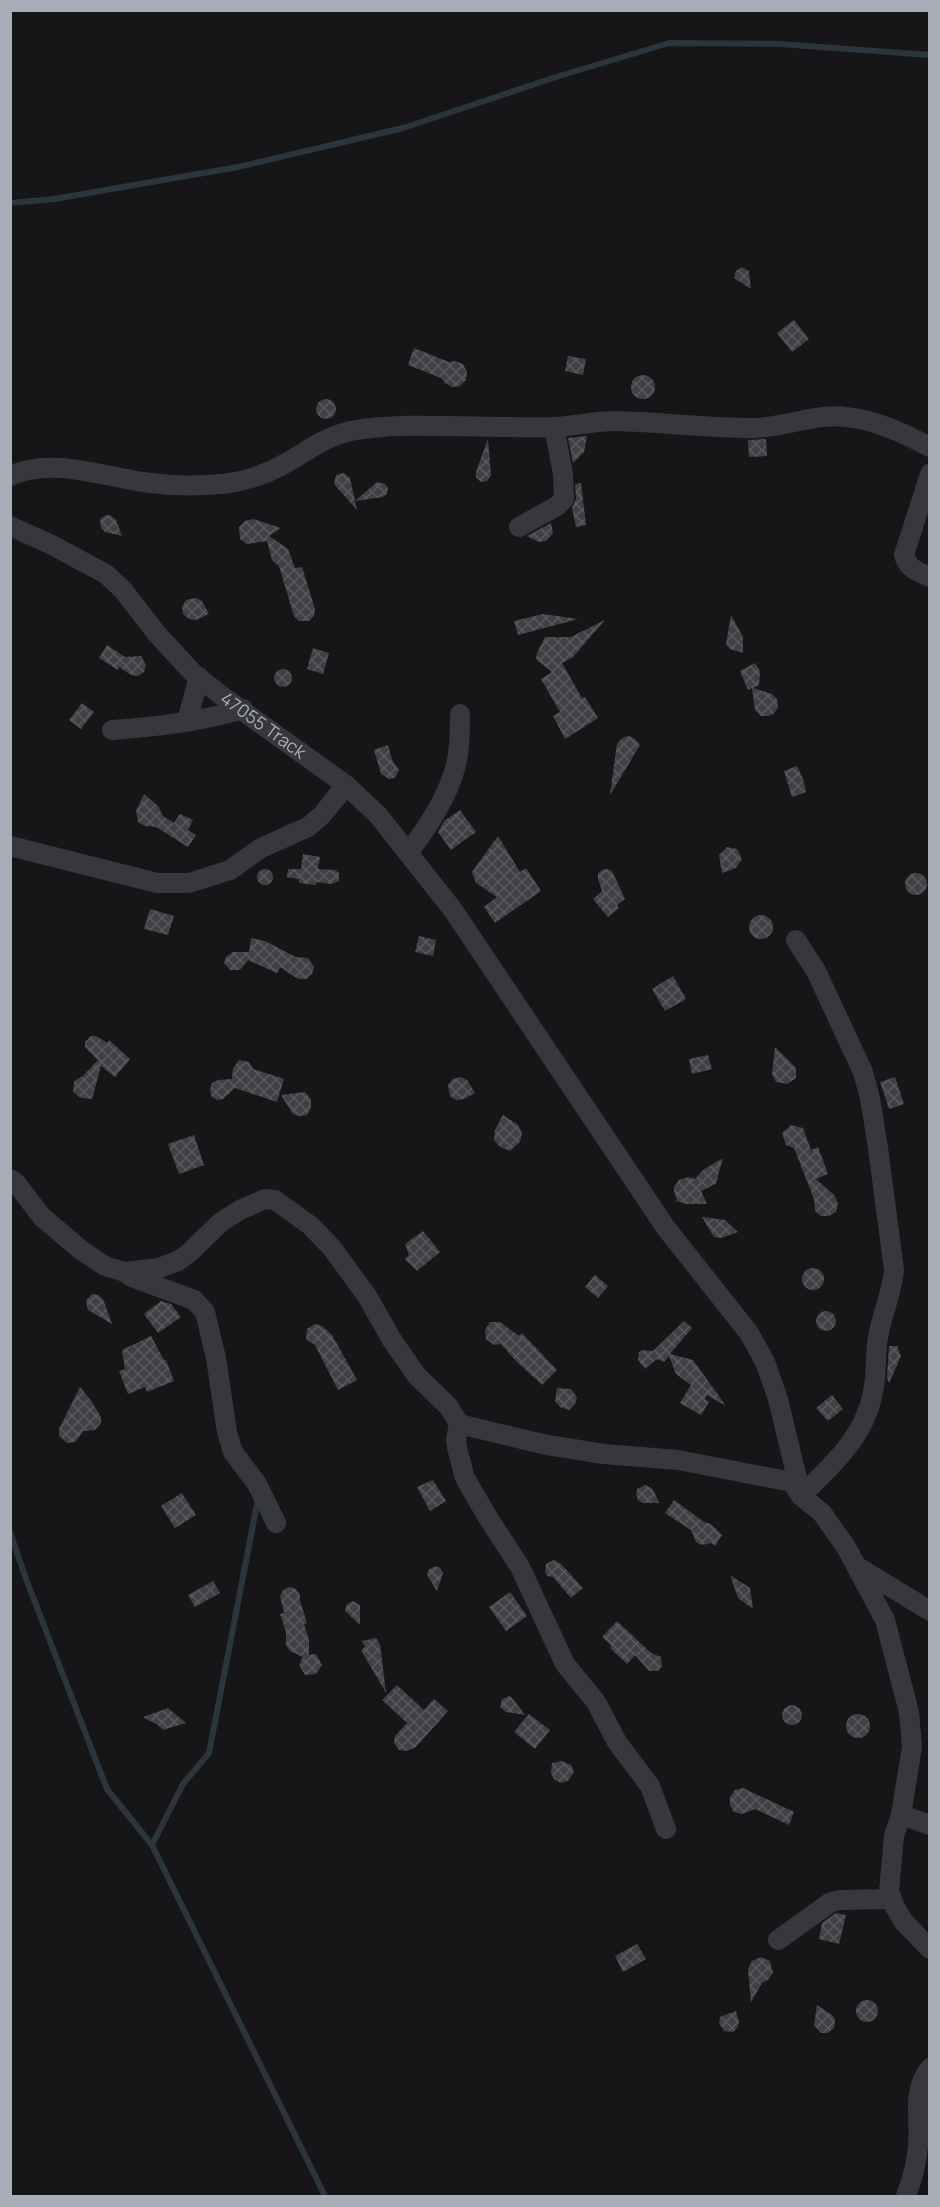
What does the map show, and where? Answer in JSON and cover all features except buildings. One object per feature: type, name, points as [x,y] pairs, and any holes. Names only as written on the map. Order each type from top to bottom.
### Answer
[{"type":"street","points":[[10,476],[22,471],[47,468],[86,471],[148,483],[218,484],[253,478],[285,464],[324,441],[349,431],[383,427],[554,427],[613,421],[695,427],[756,428],[819,417],[844,416],[880,424],[930,447]]},
{"type":"street","points":[[519,527],[557,506],[564,499],[563,474],[554,427]]},
{"type":"street","points":[[930,474],[904,555],[905,561],[911,567],[930,577]]},
{"type":"street","name":"47055 Track","points":[[10,526],[106,574],[123,590],[157,634],[199,677],[346,785],[378,814],[409,852],[487,959],[666,1228],[749,1333],[765,1362],[778,1399],[801,1496]]},
{"type":"street","points":[[187,721],[199,677]]},
{"type":"street","points":[[112,730],[187,721],[243,709]]},
{"type":"street","points":[[409,852],[431,822],[456,766],[460,714]]},
{"type":"street","points":[[10,846],[157,883],[189,883],[230,870],[261,849],[308,827],[322,815],[346,785]]},
{"type":"street","points":[[796,940],[816,971],[863,1072],[870,1098],[878,1148],[894,1270],[893,1285],[878,1338],[874,1389],[866,1420],[833,1464],[801,1496]]},
{"type":"street","points":[[10,1179],[16,1183],[42,1217],[81,1250],[105,1266],[194,1300],[206,1312],[216,1358],[226,1432],[233,1452],[257,1484],[276,1523]]},
{"type":"street","points":[[125,1272],[159,1268],[178,1260],[221,1222],[240,1210],[265,1199],[275,1200],[311,1226],[332,1248],[361,1287],[392,1340],[417,1376],[449,1407],[459,1424],[456,1439],[465,1478],[520,1566],[565,1664],[596,1702],[617,1742],[650,1786],[666,1829]]},
{"type":"street","points":[[459,1424],[604,1454],[678,1460],[768,1476],[792,1482],[801,1496],[822,1513],[858,1567],[885,1620],[909,1712],[912,1747],[901,1815],[894,1836],[889,1891],[903,1922],[930,1949]]},
{"type":"street","points":[[858,1567],[930,1611]]},
{"type":"street","points":[[901,1815],[930,1825]]},
{"type":"street","points":[[778,1940],[831,1902],[892,1899]]},
{"type":"street","points":[[906,2196],[914,2172],[918,2148],[919,2085],[930,2068]]},
{"type":"waterway","points":[[10,203],[54,199],[238,167],[403,128],[556,77],[669,43],[780,44],[930,55]]},
{"type":"waterway","points":[[152,1845],[183,1784],[209,1753],[257,1504]]},
{"type":"waterway","points":[[10,1532],[107,1789],[152,1845],[325,2196]]}]
